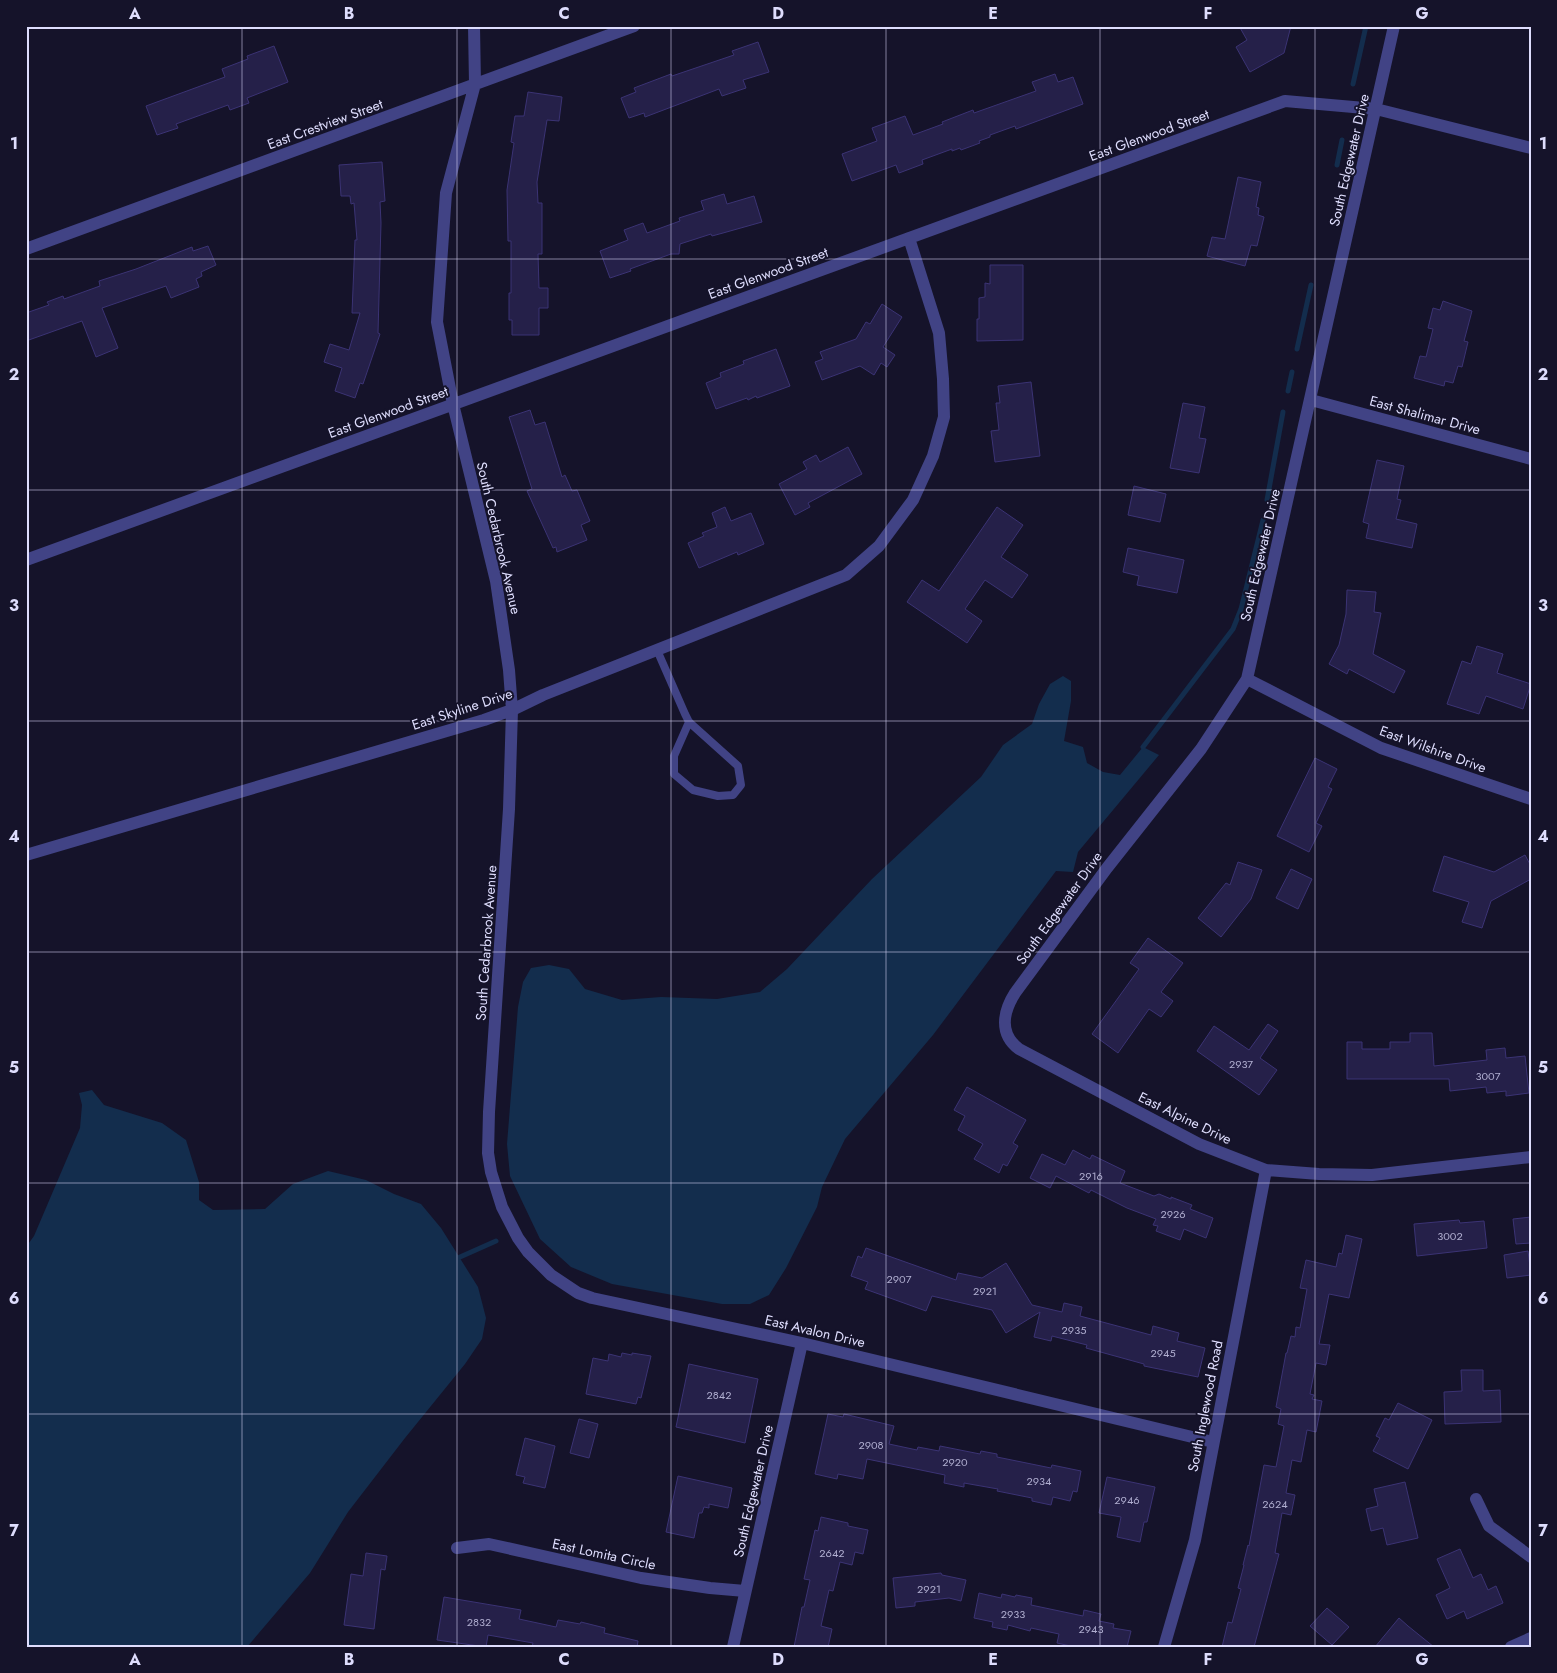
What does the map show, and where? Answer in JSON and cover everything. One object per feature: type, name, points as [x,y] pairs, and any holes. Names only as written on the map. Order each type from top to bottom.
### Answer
[{"type":"street","name":"South Cedarbrook Avenue","points":[[474,26],[475,84],[446,193],[437,322],[453,404],[496,581],[506,641],[512,710],[506,862],[489,1112],[488,1153]]},
{"type":"street","name":"East Crestview Street","points":[[26,249],[634,26]]},
{"type":"street","name":"South Edgewater Drive","points":[[1004,1022],[1008,1007],[1015,993],[1107,868],[1201,749],[1247,679],[1394,26]]},
{"type":"street","name":"East Glenwood Street","points":[[26,560],[1285,101],[1376,109],[1531,148]]},
{"type":"street","name":"East Skyline Drive","points":[[26,856],[474,723],[512,710],[543,695],[846,575],[879,546],[913,500],[933,456],[944,417],[944,379],[939,333],[909,238]]},
{"type":"street","name":"East Shalimar Drive","points":[[1311,400],[1531,459]]},
{"type":"street","name":"East Wilshire Drive","points":[[1247,679],[1381,748],[1531,799]]},
{"type":"street","name":"East Alpine Drive","points":[[1004,1022],[1008,1038],[1019,1049],[1199,1144],[1266,1170],[1372,1175],[1531,1157]]},
{"type":"street","name":"East Avalon Drive","points":[[488,1153],[496,1190],[502,1207],[518,1238],[540,1266],[564,1285],[578,1293],[607,1302],[802,1343],[1213,1442]]},
{"type":"street","name":"South Inglewood Road","points":[[1164,1647],[1195,1540],[1266,1170]]},
{"type":"street","name":"South Edgewater Drive","points":[[733,1647],[802,1343]]},
{"type":"street","points":[[1476,1498],[1489,1526],[1531,1557]]},
{"type":"street","name":"East Lomita Circle","points":[[457,1548],[489,1544],[641,1578],[745,1591]]},
{"type":"street","points":[[1511,1647],[1531,1638]]},
{"type":"lane","points":[[657,650],[689,722],[738,766],[742,784],[733,795],[718,796],[693,790],[674,774],[674,756],[689,722]]},
{"type":"water","points":[[1063,676],[1071,681],[1071,701],[1064,741],[1083,747],[1087,763],[1103,772],[1120,775],[1143,747],[1159,755],[1078,852],[1073,872],[1056,871],[933,1035],[845,1139],[822,1187],[817,1207],[786,1268],[769,1295],[750,1304],[722,1304],[612,1284],[571,1267],[540,1239],[510,1176],[507,1144],[518,1007],[523,982],[531,968],[549,965],[569,969],[585,989],[622,1000],[661,997],[717,999],[760,992],[787,969],[872,879],[981,777],[1003,745],[1032,724],[1039,704],[1050,684]]},
{"type":"water","points":[[92,1090],[104,1105],[162,1123],[186,1140],[199,1182],[199,1200],[213,1210],[265,1209],[293,1184],[328,1171],[366,1180],[394,1194],[421,1204],[441,1228],[478,1287],[486,1318],[482,1339],[465,1364],[348,1512],[310,1573],[247,1647],[26,1647],[26,1247],[34,1236],[80,1128],[82,1105],[79,1093]]},
{"type":"building","points":[[1239,26],[1291,26],[1284,53],[1250,72],[1236,47],[1247,40]]},
{"type":"building","points":[[758,42],[769,72],[743,80],[746,88],[722,96],[719,89],[645,117],[644,113],[629,118],[621,98],[636,92],[634,88],[671,74],[672,76],[734,55],[732,51]]},
{"type":"building","points":[[274,46],[288,82],[247,98],[249,103],[230,110],[228,105],[176,124],[178,128],[157,135],[146,106],[225,77],[222,69],[248,59],[247,56]]},
{"type":"building","points":[[1055,74],[1058,82],[1073,77],[1083,104],[1016,129],[1015,126],[990,135],[990,137],[979,141],[980,143],[961,150],[960,148],[952,151],[952,149],[922,160],[923,164],[899,173],[896,165],[852,181],[842,154],[877,141],[872,128],[905,116],[913,135],[973,110],[974,113],[1036,91],[1032,82]]},
{"type":"building","points":[[528,92],[562,97],[559,121],[547,120],[537,182],[538,203],[542,203],[542,254],[538,254],[539,288],[548,288],[548,308],[539,308],[539,335],[512,335],[512,320],[509,320],[511,241],[508,241],[507,190],[514,143],[511,142],[515,116],[524,116]]},
{"type":"building","points":[[382,162],[385,201],[380,202],[378,333],[380,334],[363,384],[360,383],[355,398],[335,391],[342,368],[324,362],[330,344],[349,350],[360,313],[352,313],[355,240],[357,240],[354,203],[351,204],[350,196],[341,196],[339,165]]},
{"type":"building","points":[[1238,177],[1261,182],[1256,207],[1259,208],[1258,215],[1264,217],[1257,246],[1251,245],[1245,266],[1207,256],[1212,237],[1225,239]]},
{"type":"building","points":[[724,194],[727,204],[754,196],[762,222],[712,236],[711,234],[680,244],[679,254],[671,254],[610,278],[600,251],[628,240],[624,230],[643,223],[647,233],[680,221],[679,218],[704,210],[701,201]]},
{"type":"building","points":[[208,246],[216,265],[201,272],[202,276],[196,279],[199,287],[171,298],[166,286],[102,308],[118,348],[96,357],[82,321],[26,341],[26,313],[49,305],[47,302],[63,296],[64,299],[100,286],[99,281],[192,247],[193,251]]},
{"type":"building","points":[[990,265],[1023,265],[1023,340],[977,341],[979,298],[985,297],[985,283],[990,284]]},
{"type":"building","points":[[1443,301],[1472,311],[1464,341],[1468,342],[1462,367],[1458,366],[1453,383],[1445,381],[1444,386],[1414,378],[1420,356],[1426,357],[1433,329],[1428,328],[1433,308],[1440,310]]},
{"type":"building","points":[[882,304],[902,317],[883,347],[895,355],[887,367],[881,363],[874,375],[860,366],[822,380],[815,362],[823,359],[820,352],[856,339],[866,322],[870,324]]},
{"type":"building","points":[[776,349],[790,386],[757,398],[756,396],[748,400],[747,398],[716,409],[706,383],[721,377],[720,373],[744,364],[743,361]]},
{"type":"building","points":[[1031,382],[1040,456],[995,462],[991,431],[999,430],[996,403],[1000,403],[998,386]]},
{"type":"building","points":[[1183,403],[1205,407],[1199,438],[1206,439],[1199,473],[1170,468]]},
{"type":"building","points":[[530,410],[535,425],[545,422],[562,477],[565,475],[572,491],[577,490],[590,521],[581,525],[587,540],[557,552],[556,547],[553,548],[527,491],[532,489],[509,417]]},
{"type":"building","points":[[848,447],[862,474],[808,503],[810,507],[795,515],[779,484],[807,469],[803,462],[816,455],[820,462]]},
{"type":"building","points":[[1377,460],[1404,466],[1397,499],[1401,500],[1396,519],[1417,524],[1412,548],[1366,538],[1369,524],[1363,522]]},
{"type":"building","points":[[1134,486],[1166,494],[1160,522],[1128,515]]},
{"type":"building","points":[[725,507],[731,521],[751,513],[764,544],[738,555],[737,552],[699,568],[688,543],[704,536],[702,533],[717,527],[712,513]]},
{"type":"building","points":[[997,507],[1023,525],[1001,557],[1028,575],[1012,598],[985,580],[965,609],[982,621],[967,643],[907,602],[922,580],[939,591]]},
{"type":"building","points":[[1128,548],[1184,560],[1177,593],[1137,585],[1139,576],[1123,572]]},
{"type":"building","points":[[1347,590],[1376,592],[1374,612],[1381,613],[1373,654],[1405,671],[1394,693],[1349,669],[1347,674],[1329,664],[1339,645],[1346,614]]},
{"type":"building","points":[[1477,646],[1503,654],[1497,673],[1531,684],[1523,709],[1486,696],[1479,714],[1447,704],[1462,661],[1471,664]]},
{"type":"building","points":[[1315,758],[1337,769],[1328,787],[1332,789],[1316,823],[1322,826],[1309,852],[1277,836]]},
{"type":"building","points":[[1525,855],[1531,866],[1531,879],[1491,901],[1482,928],[1462,922],[1469,902],[1433,891],[1444,856],[1494,872]]},
{"type":"building","points":[[1238,862],[1262,870],[1251,899],[1221,937],[1198,918],[1226,883],[1230,885]]},
{"type":"building","points":[[1291,869],[1312,879],[1298,909],[1276,898]]},
{"type":"building","points":[[1148,938],[1183,963],[1161,992],[1173,1001],[1161,1017],[1149,1009],[1118,1053],[1092,1034],[1139,969],[1130,963]]},
{"type":"building","points":[[1268,1024],[1278,1031],[1260,1058],[1277,1070],[1259,1095],[1197,1051],[1214,1026],[1249,1050]]},
{"type":"building","points":[[1410,1033],[1432,1033],[1434,1066],[1487,1060],[1486,1050],[1505,1048],[1506,1058],[1525,1056],[1529,1093],[1506,1096],[1506,1091],[1487,1093],[1486,1087],[1450,1091],[1449,1079],[1347,1079],[1347,1042],[1362,1042],[1362,1049],[1390,1049],[1390,1042],[1410,1042]]},
{"type":"building","points":[[967,1087],[1026,1120],[1013,1143],[1018,1146],[1007,1166],[1003,1164],[999,1173],[974,1159],[983,1144],[958,1130],[965,1116],[954,1110]]},
{"type":"building","points":[[1073,1150],[1090,1159],[1092,1155],[1125,1171],[1120,1183],[1154,1196],[1159,1194],[1171,1199],[1171,1197],[1192,1205],[1190,1209],[1213,1218],[1206,1238],[1184,1229],[1180,1240],[1156,1231],[1158,1226],[1153,1225],[1156,1219],[1127,1208],[1091,1190],[1089,1193],[1056,1176],[1050,1188],[1030,1178],[1042,1154],[1065,1165]]},
{"type":"building","points":[[1531,1217],[1531,1243],[1516,1244],[1513,1219]]},
{"type":"building","points":[[1459,1220],[1460,1223],[1484,1221],[1487,1248],[1417,1256],[1414,1224]]},
{"type":"building","points":[[1346,1235],[1362,1239],[1349,1298],[1329,1294],[1319,1344],[1330,1345],[1326,1365],[1316,1363],[1310,1394],[1314,1395],[1312,1399],[1322,1401],[1316,1432],[1307,1430],[1301,1462],[1292,1460],[1286,1493],[1295,1495],[1291,1515],[1282,1513],[1275,1553],[1279,1554],[1254,1647],[1222,1647],[1228,1622],[1232,1623],[1241,1589],[1238,1588],[1249,1546],[1264,1465],[1276,1467],[1284,1426],[1278,1424],[1281,1409],[1276,1407],[1291,1336],[1295,1337],[1296,1327],[1300,1328],[1307,1289],[1300,1288],[1306,1260],[1336,1267],[1339,1253],[1342,1254]]},
{"type":"building","points":[[866,1248],[956,1280],[958,1273],[982,1278],[1006,1263],[1032,1305],[1062,1312],[1064,1303],[1082,1307],[1080,1316],[1151,1335],[1153,1326],[1179,1333],[1177,1341],[1205,1348],[1198,1377],[1144,1366],[1144,1364],[1086,1348],[1087,1345],[1052,1336],[1051,1341],[1034,1337],[1040,1312],[1006,1333],[992,1310],[932,1296],[926,1311],[865,1289],[868,1282],[851,1276],[858,1256],[862,1258]]},
{"type":"building","points":[[1528,1251],[1531,1275],[1507,1278],[1504,1255]]},
{"type":"building","points":[[622,1353],[651,1356],[641,1398],[638,1397],[636,1404],[586,1394],[593,1358],[608,1361],[609,1354],[621,1357]]},
{"type":"building","points":[[689,1364],[758,1379],[745,1443],[676,1427]]},
{"type":"building","points":[[1461,1370],[1483,1370],[1483,1391],[1500,1390],[1501,1422],[1445,1424],[1444,1392],[1462,1391]]},
{"type":"building","points":[[1398,1403],[1432,1420],[1408,1469],[1373,1451],[1380,1438],[1376,1436],[1385,1418],[1389,1420]]},
{"type":"building","points":[[828,1414],[843,1417],[844,1414],[894,1426],[889,1444],[917,1450],[918,1447],[939,1451],[940,1446],[980,1454],[981,1451],[997,1454],[997,1457],[1051,1468],[1052,1465],[1081,1471],[1077,1492],[1073,1491],[1070,1501],[1053,1497],[1051,1505],[1032,1501],[1032,1498],[997,1491],[998,1489],[964,1483],[964,1487],[944,1483],[945,1475],[867,1459],[863,1479],[838,1474],[837,1479],[815,1474]]},
{"type":"building","points":[[579,1419],[598,1424],[589,1458],[570,1453]]},
{"type":"building","points":[[525,1438],[555,1446],[545,1488],[523,1483],[525,1477],[516,1475]]},
{"type":"building","points":[[678,1476],[732,1488],[728,1508],[709,1504],[709,1508],[704,1507],[702,1513],[699,1513],[694,1538],[666,1532]]},
{"type":"building","points":[[1107,1477],[1155,1487],[1140,1542],[1117,1537],[1121,1517],[1099,1513]]},
{"type":"building","points":[[1405,1482],[1418,1538],[1387,1545],[1383,1528],[1371,1531],[1366,1509],[1378,1506],[1374,1489]]},
{"type":"building","points":[[821,1517],[868,1530],[863,1554],[855,1552],[852,1565],[840,1562],[833,1591],[829,1590],[821,1626],[832,1629],[828,1647],[794,1647],[802,1607],[804,1607],[810,1580],[804,1579],[815,1530],[818,1531]]},
{"type":"building","points":[[1460,1549],[1473,1578],[1481,1574],[1488,1590],[1496,1586],[1503,1603],[1467,1619],[1464,1611],[1447,1619],[1436,1595],[1450,1588],[1437,1559]]},
{"type":"building","points":[[366,1553],[387,1556],[385,1570],[381,1569],[374,1629],[344,1625],[351,1574],[363,1576]]},
{"type":"building","points":[[941,1573],[942,1575],[966,1580],[961,1601],[949,1598],[915,1602],[915,1606],[896,1608],[893,1578]]},
{"type":"building","points":[[979,1593],[1001,1598],[1002,1594],[1032,1598],[1031,1605],[1083,1616],[1084,1610],[1101,1614],[1099,1621],[1114,1624],[1113,1628],[1131,1631],[1127,1647],[1075,1647],[1057,1643],[1059,1634],[1031,1628],[1030,1631],[1008,1625],[1007,1630],[992,1627],[993,1622],[974,1618]]},
{"type":"building","points":[[444,1597],[521,1610],[519,1619],[556,1627],[558,1620],[580,1624],[581,1622],[605,1628],[604,1633],[638,1641],[637,1647],[532,1647],[533,1643],[488,1635],[486,1647],[437,1640]]},
{"type":"building","points":[[1327,1608],[1349,1627],[1332,1645],[1310,1626]]},
{"type":"building","points":[[1399,1618],[1408,1626],[1434,1647],[1375,1647]]},
{"type":"waterway","points":[[1353,84],[1366,26]]},
{"type":"waterway","points":[[1337,165],[1342,140]]},
{"type":"waterway","points":[[1297,349],[1311,285]]},
{"type":"waterway","points":[[1288,391],[1292,372]]},
{"type":"waterway","points":[[1267,500],[1283,412]]},
{"type":"waterway","points":[[1143,747],[1233,629],[1241,609],[1263,520]]},
{"type":"waterway","points":[[460,1257],[496,1241]]}]
